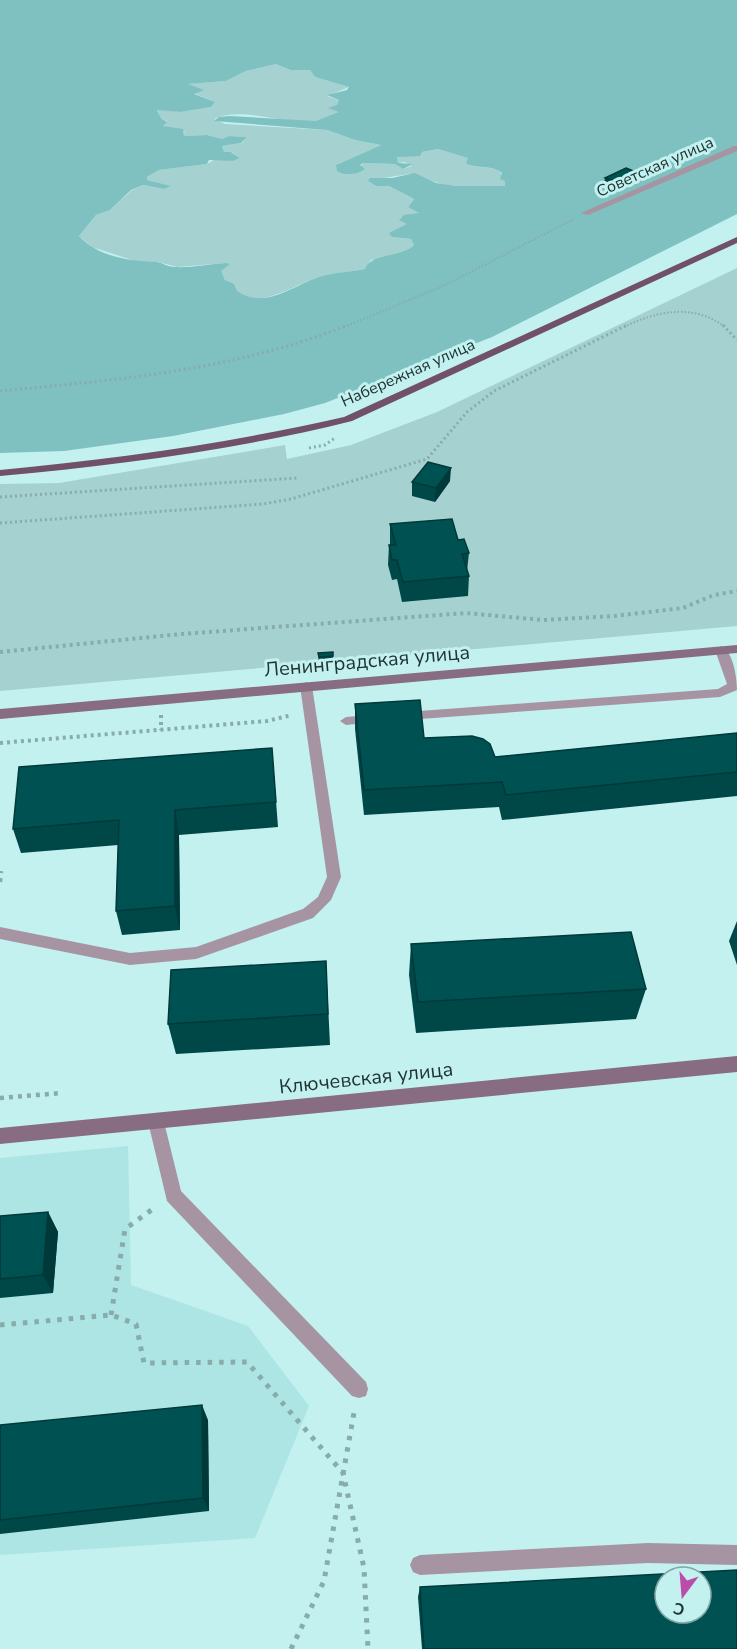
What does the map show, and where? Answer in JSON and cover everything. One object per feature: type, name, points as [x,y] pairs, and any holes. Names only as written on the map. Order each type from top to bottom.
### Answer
[{"type":"main road","name":"Набережная улица","points":[[0,473],[116,462],[293,432],[348,419],[737,240]]},
{"type":"main road","name":"Ленинградская улица","points":[[0,714],[737,649]]},
{"type":"main road","name":"Ключевская улица","points":[[0,1136],[737,1064]]},
{"type":"street","name":"Советская улица","points":[[585,213],[737,148]]},
{"type":"lane","points":[[346,721],[720,693],[734,686],[721,650]]},
{"type":"lane","points":[[0,933],[130,959],[196,953],[301,917],[317,909],[330,894],[334,877],[306,686]]},
{"type":"lane","points":[[156,1122],[172,1195],[359,1389]]},
{"type":"lane","points":[[420,1565],[648,1553],[737,1555]]},
{"type":"path","points":[[0,391],[143,377],[243,358],[344,327],[443,286],[585,213]]},
{"type":"path","points":[[0,523],[263,504],[291,499],[427,459],[467,412],[494,391],[648,315],[674,311],[703,316],[724,325],[737,340]]},
{"type":"path","points":[[0,497],[297,478]]},
{"type":"path","points":[[0,652],[137,638],[466,613],[549,620],[614,616],[683,608],[714,595],[737,591]]},
{"type":"path","points":[[161,712],[161,729]]},
{"type":"path","points":[[0,743],[267,721]]},
{"type":"path","points":[[0,882],[1,871]]},
{"type":"path","points":[[0,1098],[62,1093]]},
{"type":"path","points":[[111,1315],[125,1229],[172,1195]]},
{"type":"path","points":[[0,1325],[111,1315],[136,1324],[144,1364],[247,1362],[344,1473],[364,1568],[368,1649]]},
{"type":"path","points":[[291,1649],[324,1581],[359,1389]]},
{"type":"shaded area","points":[[0,0],[737,0],[737,214],[492,337],[325,403],[284,414],[173,436],[64,451],[0,453]],"holes":[[[276,64],[291,70],[310,70],[315,77],[349,87],[347,90],[327,95],[339,100],[337,105],[328,108],[339,112],[316,121],[229,116],[219,117],[214,121],[327,130],[355,140],[381,145],[336,165],[337,171],[344,174],[355,174],[362,171],[365,169],[360,165],[363,163],[395,164],[403,169],[413,164],[398,163],[397,157],[420,156],[422,152],[438,149],[468,158],[466,163],[470,165],[498,170],[502,173],[500,179],[505,181],[505,186],[455,186],[436,183],[415,173],[392,178],[370,178],[368,181],[376,186],[389,186],[414,199],[408,207],[419,213],[404,215],[399,220],[407,224],[389,233],[392,237],[411,239],[414,245],[401,252],[374,260],[365,269],[322,276],[269,297],[248,296],[237,291],[234,284],[225,280],[221,271],[230,264],[174,267],[157,262],[125,259],[95,249],[79,236],[96,215],[110,210],[131,190],[143,185],[164,189],[171,186],[147,180],[147,177],[159,170],[207,164],[209,160],[233,161],[240,158],[231,152],[224,152],[222,146],[241,143],[247,137],[229,136],[222,139],[207,135],[184,136],[183,129],[163,126],[167,122],[161,118],[157,110],[181,112],[211,107],[215,102],[194,94],[204,90],[188,84],[226,81],[246,71]]]},
{"type":"shaded area","points":[[276,64],[310,70],[315,77],[349,87],[327,96],[339,100],[337,105],[340,112],[326,119],[311,122],[244,114],[214,119],[225,124],[327,130],[355,140],[381,145],[338,164],[361,166],[363,163],[395,164],[403,169],[412,166],[405,162],[398,163],[397,157],[438,149],[469,158],[472,166],[498,169],[506,181],[505,186],[479,189],[461,188],[413,174],[368,181],[376,186],[389,186],[414,199],[408,207],[420,213],[400,218],[408,224],[392,237],[411,239],[414,245],[402,254],[371,260],[365,269],[323,276],[268,297],[255,299],[242,296],[230,287],[220,270],[226,263],[177,267],[158,262],[141,263],[92,247],[79,236],[96,215],[110,210],[132,190],[143,185],[164,189],[170,186],[147,180],[147,177],[159,170],[207,164],[216,159],[233,161],[240,158],[232,152],[224,152],[222,146],[242,143],[247,137],[229,136],[222,139],[207,135],[184,136],[182,135],[185,132],[163,126],[167,121],[161,118],[157,109],[181,112],[211,107],[215,102],[193,93],[203,90],[187,84],[226,81],[246,71]]},
{"type":"shaded area","points":[[737,268],[737,626],[0,691],[0,484],[59,483],[285,445],[287,459],[351,445],[437,412]]},
{"type":"shaded area","points":[[128,1146],[131,1285],[248,1326],[309,1406],[255,1538],[0,1555],[0,1158]]},
{"type":"building","points":[[626,168],[636,172],[616,182],[605,178]]},
{"type":"building","points":[[428,462],[451,468],[436,488],[412,482]]},
{"type":"building","points":[[452,519],[458,540],[464,539],[469,553],[462,554],[469,576],[403,582],[397,560],[392,560],[389,545],[396,545],[390,524]]},
{"type":"building","points":[[333,652],[333,656],[319,657],[318,653]]},
{"type":"building","points":[[420,700],[424,738],[472,736],[490,744],[495,757],[737,733],[737,772],[506,795],[502,782],[364,790],[355,704]]},
{"type":"building","points":[[272,748],[276,802],[175,810],[175,906],[116,911],[119,820],[13,829],[19,767]]},
{"type":"building","points":[[631,932],[646,989],[418,1002],[411,944]]},
{"type":"building","points":[[326,961],[328,1014],[168,1024],[171,970]]},
{"type":"building","points":[[48,1212],[43,1275],[0,1279],[0,1216]]},
{"type":"building","points":[[202,1405],[203,1498],[0,1520],[0,1425]]},
{"type":"building","points":[[737,1570],[737,1649],[424,1649],[420,1587],[653,1575],[653,1625],[713,1625],[713,1571]]}]
